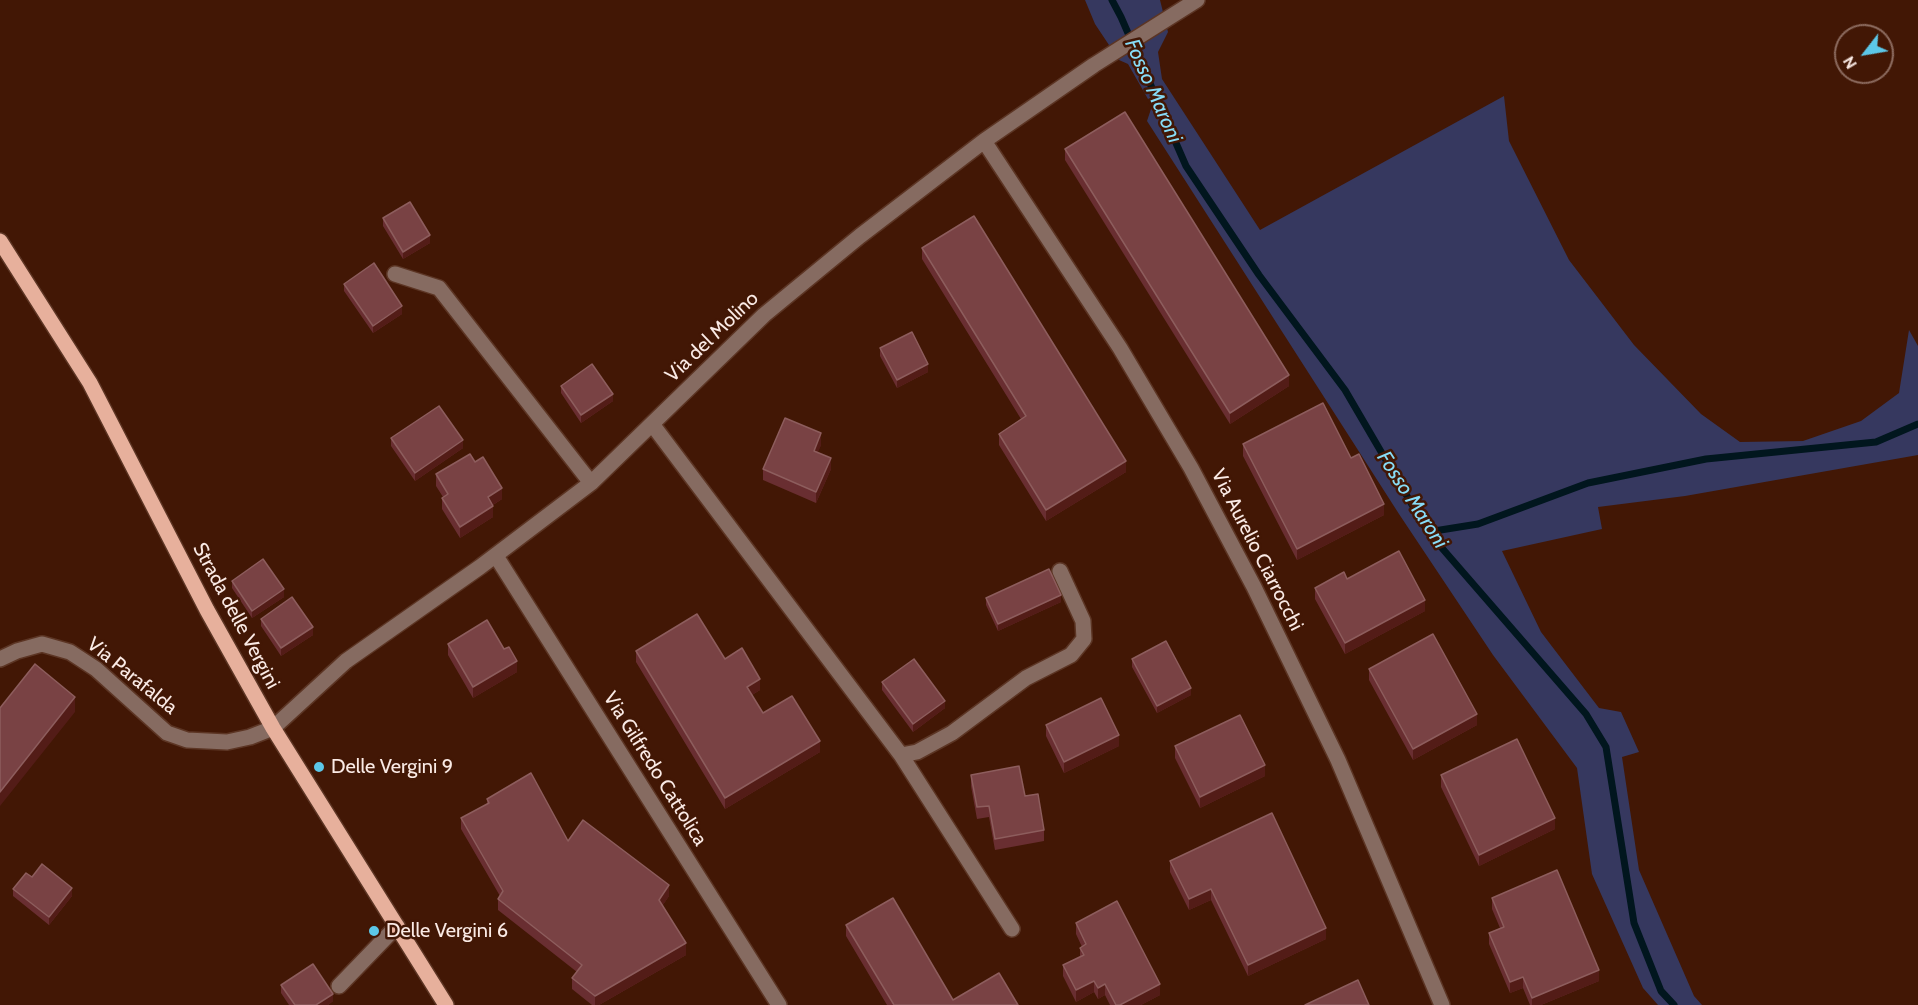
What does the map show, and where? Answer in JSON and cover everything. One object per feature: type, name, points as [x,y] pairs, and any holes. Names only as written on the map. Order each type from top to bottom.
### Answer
[{"type":"main road","name":"Strada delle Vergini","points":[[0,241],[90,383],[207,610],[273,728],[446,1005]]},
{"type":"street","name":"Via del Molino","points":[[273,728],[346,662],[496,556],[591,483],[764,315],[860,236],[984,141],[1094,65],[1197,0]]},
{"type":"street","name":"Via Aurelio Ciarrocchi","points":[[984,141],[1120,348],[1191,468],[1238,557],[1338,760],[1442,1005]]},
{"type":"street","points":[[395,273],[439,288],[591,483]]},
{"type":"street","points":[[652,424],[901,755],[1012,929]]},
{"type":"street","name":"Via Gilfredo Cattolica","points":[[496,556],[779,1005]]},
{"type":"street","points":[[901,755],[916,752],[952,733],[1026,678],[1071,655],[1084,639],[1083,621],[1060,571]]},
{"type":"street","name":"Via Parafalda","points":[[0,659],[42,644],[70,652],[96,669],[167,733],[187,740],[209,743],[226,742],[250,737],[273,728]]},
{"type":"street","points":[[339,986],[397,926]]},
{"type":"shaded area","points":[[1085,0],[1160,0],[1168,32],[1158,52],[1162,79],[1260,230],[1504,96],[1509,141],[1569,260],[1634,345],[1701,414],[1740,442],[1803,441],[1861,421],[1899,393],[1909,330],[1918,346],[1918,455],[1685,496],[1598,507],[1602,529],[1502,551],[1541,632],[1599,708],[1621,712],[1639,752],[1622,757],[1639,870],[1694,996],[1702,1005],[1658,1005],[1643,988],[1592,874],[1577,768],[1493,655],[1399,514],[1147,121],[1152,106],[1128,64],[1119,60],[1095,24]]},
{"type":"building","points":[[1125,112],[1289,375],[1230,413],[1065,149]]},
{"type":"building","points":[[410,202],[430,235],[403,252],[383,218]]},
{"type":"building","points":[[974,216],[1126,461],[1046,510],[999,434],[1026,416],[922,248]]},
{"type":"building","points":[[374,263],[402,306],[373,326],[344,284]]},
{"type":"building","points":[[912,332],[928,364],[897,380],[880,348]]},
{"type":"building","points":[[592,364],[613,394],[581,415],[561,386]]},
{"type":"building","points":[[1323,403],[1351,458],[1359,454],[1384,504],[1297,549],[1243,444]]},
{"type":"building","points":[[439,406],[463,440],[415,473],[391,438]]},
{"type":"building","points":[[785,418],[821,433],[814,451],[831,458],[816,492],[763,469]]},
{"type":"building","points":[[470,454],[475,462],[483,457],[502,488],[488,497],[493,506],[460,527],[442,498],[448,494],[436,474]]},
{"type":"building","points":[[1399,551],[1425,600],[1345,643],[1315,588],[1344,572],[1347,579]]},
{"type":"building","points":[[263,559],[284,589],[252,611],[232,581]]},
{"type":"building","points":[[1049,569],[1061,595],[998,624],[986,598]]},
{"type":"building","points":[[292,597],[313,627],[281,648],[261,619]]},
{"type":"building","points":[[697,614],[725,659],[742,648],[760,679],[747,687],[763,713],[792,696],[820,741],[725,798],[636,651]]},
{"type":"building","points":[[487,620],[504,649],[509,647],[517,661],[473,687],[448,644]]},
{"type":"building","points":[[1433,634],[1477,714],[1413,749],[1369,669]]},
{"type":"building","points":[[1166,641],[1191,688],[1157,706],[1132,659]]},
{"type":"building","points":[[914,659],[945,701],[913,724],[882,682]]},
{"type":"building","points":[[35,664],[75,697],[0,792],[0,708]]},
{"type":"building","points":[[1101,698],[1119,735],[1064,762],[1046,725]]},
{"type":"building","points":[[1240,715],[1265,765],[1200,797],[1175,746]]},
{"type":"building","points":[[1517,739],[1555,818],[1479,855],[1441,775]]},
{"type":"building","points":[[1019,766],[1025,796],[1038,794],[1044,830],[995,839],[989,806],[977,807],[971,775]]},
{"type":"building","points":[[531,773],[568,841],[583,820],[669,885],[659,900],[686,943],[595,996],[572,978],[582,965],[498,899],[503,891],[461,818],[489,803],[487,799]]},
{"type":"building","points":[[1272,813],[1326,928],[1248,965],[1211,889],[1189,899],[1170,861]]},
{"type":"building","points":[[42,864],[72,888],[49,917],[13,889],[26,873],[32,877]]},
{"type":"building","points":[[1557,870],[1599,970],[1532,998],[1523,977],[1510,982],[1489,933],[1504,927],[1492,898]]},
{"type":"building","points":[[893,898],[953,1000],[999,973],[1018,1005],[894,1005],[846,925]]},
{"type":"building","points":[[1117,901],[1160,984],[1120,1005],[1116,1005],[1105,984],[1098,988],[1094,981],[1076,990],[1063,965],[1084,955],[1080,948],[1086,944],[1076,923]]},
{"type":"building","points":[[313,964],[333,994],[316,1005],[295,1005],[281,985]]},
{"type":"building","points":[[1358,980],[1369,1005],[1305,1005]]},
{"type":"waterway","name":"Fosso Maroni","points":[[1112,0],[1186,166],[1259,275],[1345,390],[1428,532],[1586,714],[1606,747],[1634,923],[1661,991],[1674,1005]]},
{"type":"waterway","points":[[1428,532],[1478,524],[1588,483],[1706,459],[1876,442],[1918,424]]},
{"type":"place","name":"Delle Vergini 9","points":[[319,767]]},
{"type":"place","name":"Delle Vergini 6","points":[[374,931]]}]
